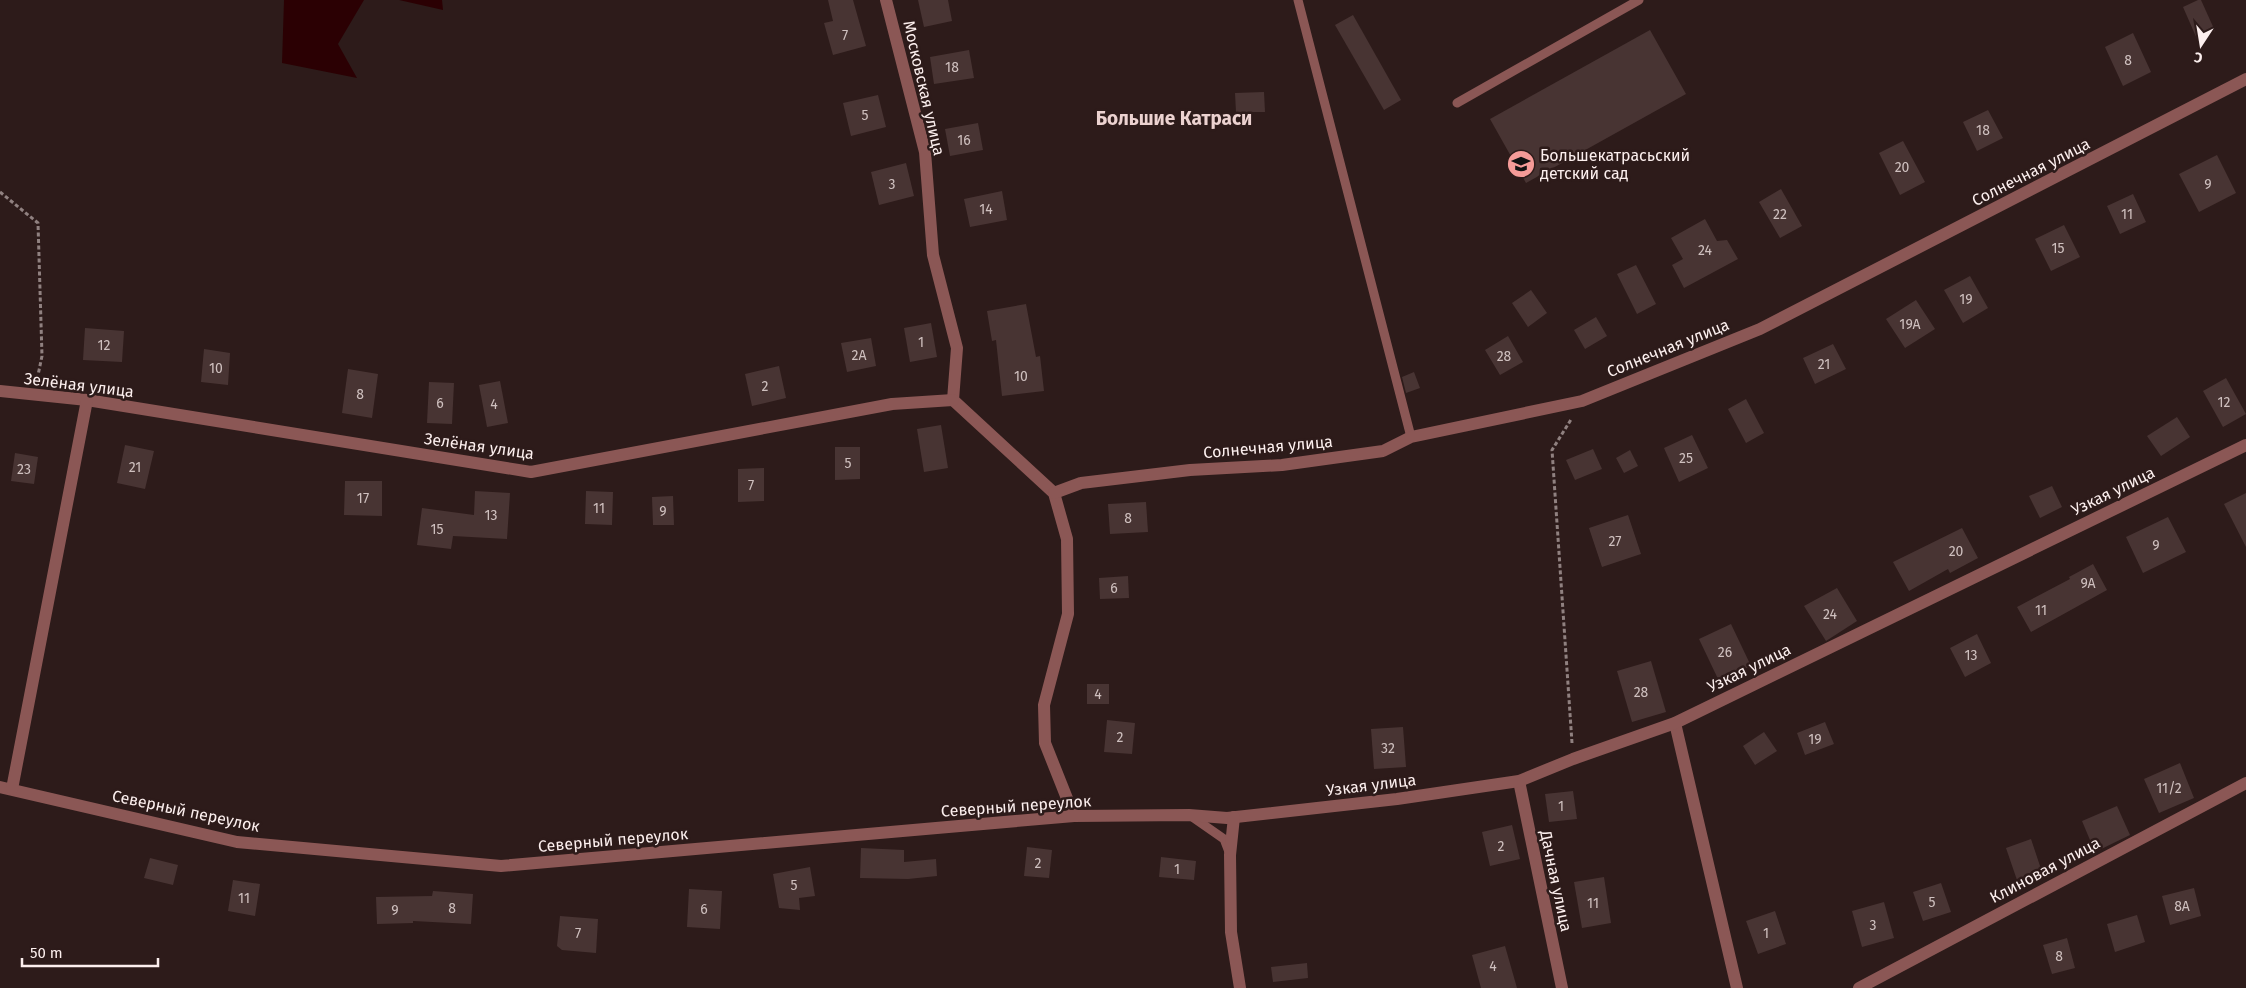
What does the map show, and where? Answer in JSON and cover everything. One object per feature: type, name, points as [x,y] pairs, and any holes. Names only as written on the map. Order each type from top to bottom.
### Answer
[{"type":"street","name":"Московская улица","points":[[886,0],[925,152],[933,255],[957,348],[953,400]]},
{"type":"street","name":"Солнечная улица","points":[[1054,493],[1081,483],[1190,470],[1282,466],[1383,451],[1411,437],[1582,401],[1760,329],[2246,80]]},
{"type":"street","name":"Зелёная улица","points":[[0,391],[87,400],[531,472],[892,404],[953,400]]},
{"type":"street","points":[[6,788],[87,400]]},
{"type":"street","points":[[953,400],[1054,493],[1067,539],[1068,614],[1044,705],[1046,743],[1074,816]]},
{"type":"street","name":"Узкая улица","points":[[1234,817],[1396,799],[1518,781],[1573,759],[1675,723],[2246,445]]},
{"type":"street","points":[[1675,723],[1737,988]]},
{"type":"street","name":"Дачная улица","points":[[1518,781],[1562,988]]},
{"type":"street","name":"Клиновая улица","points":[[1859,988],[2246,783]]},
{"type":"street","name":"Северный переулок","points":[[6,788],[237,842],[501,866],[1074,816],[1189,815],[1234,817]]},
{"type":"street","points":[[1234,817],[1230,855],[1231,932],[1240,988]]},
{"type":"lane","points":[[1298,0],[1411,437]]},
{"type":"lane","points":[[1457,103],[1639,0]]},
{"type":"lane","points":[[1189,815],[1224,839],[1230,855]]},
{"type":"path","points":[[0,192],[38,223],[42,356],[33,395]]},
{"type":"path","points":[[1573,759],[1552,450],[1582,401]]},
{"type":"shaded area","points":[[284,0],[364,0],[338,44],[357,78],[282,63]]},
{"type":"shaded area","points":[[399,0],[442,0],[443,10]]},
{"type":"building","points":[[828,0],[853,0],[866,46],[833,55],[824,23],[833,21]]},
{"type":"building","points":[[918,0],[948,0],[952,21],[924,27]]},
{"type":"building","points":[[2201,0],[2215,31],[2197,39],[2183,7]]},
{"type":"building","points":[[1353,15],[1401,100],[1384,110],[1335,25]]},
{"type":"building","points":[[1650,30],[1686,94],[1526,183],[1490,119]]},
{"type":"building","points":[[2133,33],[2151,72],[2123,86],[2105,47]]},
{"type":"building","points":[[969,50],[974,78],[934,84],[930,57]]},
{"type":"building","points":[[1264,92],[1265,112],[1236,112],[1235,93]]},
{"type":"building","points":[[878,95],[886,127],[851,136],[843,103]]},
{"type":"building","points":[[1988,110],[2003,138],[1977,151],[1963,122]]},
{"type":"building","points":[[978,123],[983,150],[950,156],[945,129]]},
{"type":"building","points":[[1903,141],[1925,182],[1900,195],[1879,153]]},
{"type":"building","points":[[2217,155],[2236,193],[2199,212],[2179,174]]},
{"type":"building","points":[[906,163],[914,196],[879,205],[871,172]]},
{"type":"building","points":[[1781,189],[1802,226],[1780,238],[1759,202]]},
{"type":"building","points":[[1002,191],[1007,220],[970,227],[964,199]]},
{"type":"building","points":[[2133,194],[2146,222],[2120,234],[2107,206]]},
{"type":"building","points":[[1705,219],[1717,241],[1727,240],[1738,259],[1684,288],[1672,265],[1683,259],[1671,238]]},
{"type":"building","points":[[2064,225],[2080,257],[2051,271],[2035,239]]},
{"type":"building","points":[[1636,265],[1656,304],[1637,314],[1617,274]]},
{"type":"building","points":[[1970,276],[1988,308],[1963,323],[1944,290]]},
{"type":"building","points":[[1531,290],[1547,313],[1528,327],[1512,303]]},
{"type":"building","points":[[1916,300],[1935,329],[1905,348],[1886,319]]},
{"type":"building","points":[[1026,304],[1036,357],[1040,356],[1044,391],[1002,396],[996,340],[992,341],[987,311]]},
{"type":"building","points":[[1596,317],[1607,336],[1585,349],[1574,330]]},
{"type":"building","points":[[931,323],[937,357],[910,362],[904,328]]},
{"type":"building","points":[[85,328],[124,331],[122,362],[83,360]]},
{"type":"building","points":[[1508,336],[1523,362],[1500,375],[1485,350]]},
{"type":"building","points":[[871,338],[876,366],[847,372],[841,343]]},
{"type":"building","points":[[1833,344],[1846,369],[1815,384],[1803,358]]},
{"type":"building","points":[[204,349],[230,353],[228,385],[201,382]]},
{"type":"building","points":[[779,366],[786,398],[752,406],[745,374]]},
{"type":"building","points":[[348,369],[378,374],[372,418],[342,413]]},
{"type":"building","points":[[1414,372],[1420,388],[1406,393],[1402,377]]},
{"type":"building","points":[[2226,378],[2246,414],[2223,427],[2203,391]]},
{"type":"building","points":[[500,381],[508,423],[487,427],[479,385]]},
{"type":"building","points":[[429,382],[454,383],[452,424],[427,423]]},
{"type":"building","points":[[1746,399],[1764,433],[1746,443],[1728,409]]},
{"type":"building","points":[[2177,417],[2190,437],[2161,456],[2147,436]]},
{"type":"building","points":[[941,425],[948,468],[924,472],[917,429]]},
{"type":"building","points":[[1692,435],[1708,468],[1679,482],[1664,448]]},
{"type":"building","points":[[125,445],[154,451],[145,489],[117,483]]},
{"type":"building","points":[[835,447],[860,447],[860,479],[835,480]]},
{"type":"building","points":[[1593,449],[1602,469],[1575,480],[1566,460]]},
{"type":"building","points":[[1630,450],[1638,466],[1624,473],[1616,458]]},
{"type":"building","points":[[15,453],[38,457],[34,484],[11,481]]},
{"type":"building","points":[[764,468],[764,501],[738,502],[738,469]]},
{"type":"building","points":[[345,481],[382,481],[382,516],[344,515]]},
{"type":"building","points":[[2052,486],[2062,507],[2040,518],[2029,496]]},
{"type":"building","points":[[475,491],[510,493],[507,539],[453,536],[451,549],[417,545],[422,508],[474,515]]},
{"type":"building","points":[[586,491],[613,492],[612,525],[585,524]]},
{"type":"building","points":[[2246,493],[2246,547],[2224,504]]},
{"type":"building","points":[[673,496],[674,525],[653,525],[652,497]]},
{"type":"building","points":[[1146,502],[1148,532],[1110,534],[1108,504]]},
{"type":"building","points":[[1628,515],[1641,554],[1602,567],[1589,528]]},
{"type":"building","points":[[2168,517],[2186,552],[2143,573],[2126,537]]},
{"type":"building","points":[[1962,528],[1978,558],[1950,573],[1948,569],[1909,591],[1893,562]]},
{"type":"building","points":[[2093,564],[2107,590],[2031,632],[2017,607],[2070,579],[2069,577]]},
{"type":"building","points":[[1128,576],[1129,598],[1100,599],[1099,578]]},
{"type":"building","points":[[1837,588],[1857,621],[1826,641],[1804,606]]},
{"type":"building","points":[[1731,624],[1751,666],[1719,681],[1699,639]]},
{"type":"building","points":[[1977,634],[1991,663],[1965,677],[1950,648]]},
{"type":"building","points":[[1651,661],[1666,712],[1632,722],[1617,671]]},
{"type":"building","points":[[1087,684],[1109,684],[1109,704],[1087,704]]},
{"type":"building","points":[[1107,720],[1135,723],[1132,754],[1104,752]]},
{"type":"building","points":[[1825,722],[1834,744],[1805,755],[1797,733]]},
{"type":"building","points":[[1403,727],[1406,767],[1374,769],[1371,729]]},
{"type":"building","points":[[1764,732],[1777,751],[1755,765],[1743,746]]},
{"type":"building","points":[[2180,763],[2194,798],[2159,813],[2144,779]]},
{"type":"building","points":[[1573,791],[1577,819],[1549,822],[1545,794]]},
{"type":"building","points":[[2117,806],[2130,835],[2095,852],[2082,821]]},
{"type":"building","points":[[1512,825],[1520,859],[1490,866],[1482,832]]},
{"type":"building","points":[[2031,839],[2043,875],[2018,883],[2006,848]]},
{"type":"building","points":[[1027,847],[1052,850],[1049,878],[1024,876]]},
{"type":"building","points":[[861,848],[904,850],[904,862],[936,859],[937,876],[908,879],[860,878]]},
{"type":"building","points":[[1161,857],[1196,861],[1194,880],[1159,877]]},
{"type":"building","points":[[150,858],[178,865],[173,885],[144,878]]},
{"type":"building","points":[[810,867],[815,896],[799,898],[800,910],[779,908],[773,874]]},
{"type":"building","points":[[1604,877],[1611,923],[1582,928],[1574,882]]},
{"type":"building","points":[[233,880],[260,884],[255,916],[228,911]]},
{"type":"building","points":[[1941,883],[1951,912],[1923,921],[1913,892]]},
{"type":"building","points":[[2194,888],[2201,916],[2170,925],[2162,896]]},
{"type":"building","points":[[689,889],[722,891],[720,929],[687,927]]},
{"type":"building","points":[[433,891],[473,894],[471,924],[413,921],[413,923],[377,924],[376,897],[432,896]]},
{"type":"building","points":[[1884,902],[1894,938],[1862,947],[1852,911]]},
{"type":"building","points":[[1775,911],[1786,944],[1758,954],[1746,921]]},
{"type":"building","points":[[2137,915],[2145,942],[2115,952],[2107,924]]},
{"type":"building","points":[[560,916],[598,919],[596,953],[562,950],[557,946]]},
{"type":"building","points":[[2067,938],[2075,968],[2052,974],[2043,945]]},
{"type":"building","points":[[1505,946],[1517,988],[1481,988],[1472,955]]},
{"type":"building","points":[[1307,963],[1308,978],[1273,982],[1271,967]]},
{"type":"place","name":"Большекатрасьский детский сад","points":[[1521,164]]},
{"type":"district","name":"Большие Катраси","points":[[1174,118]]}]
